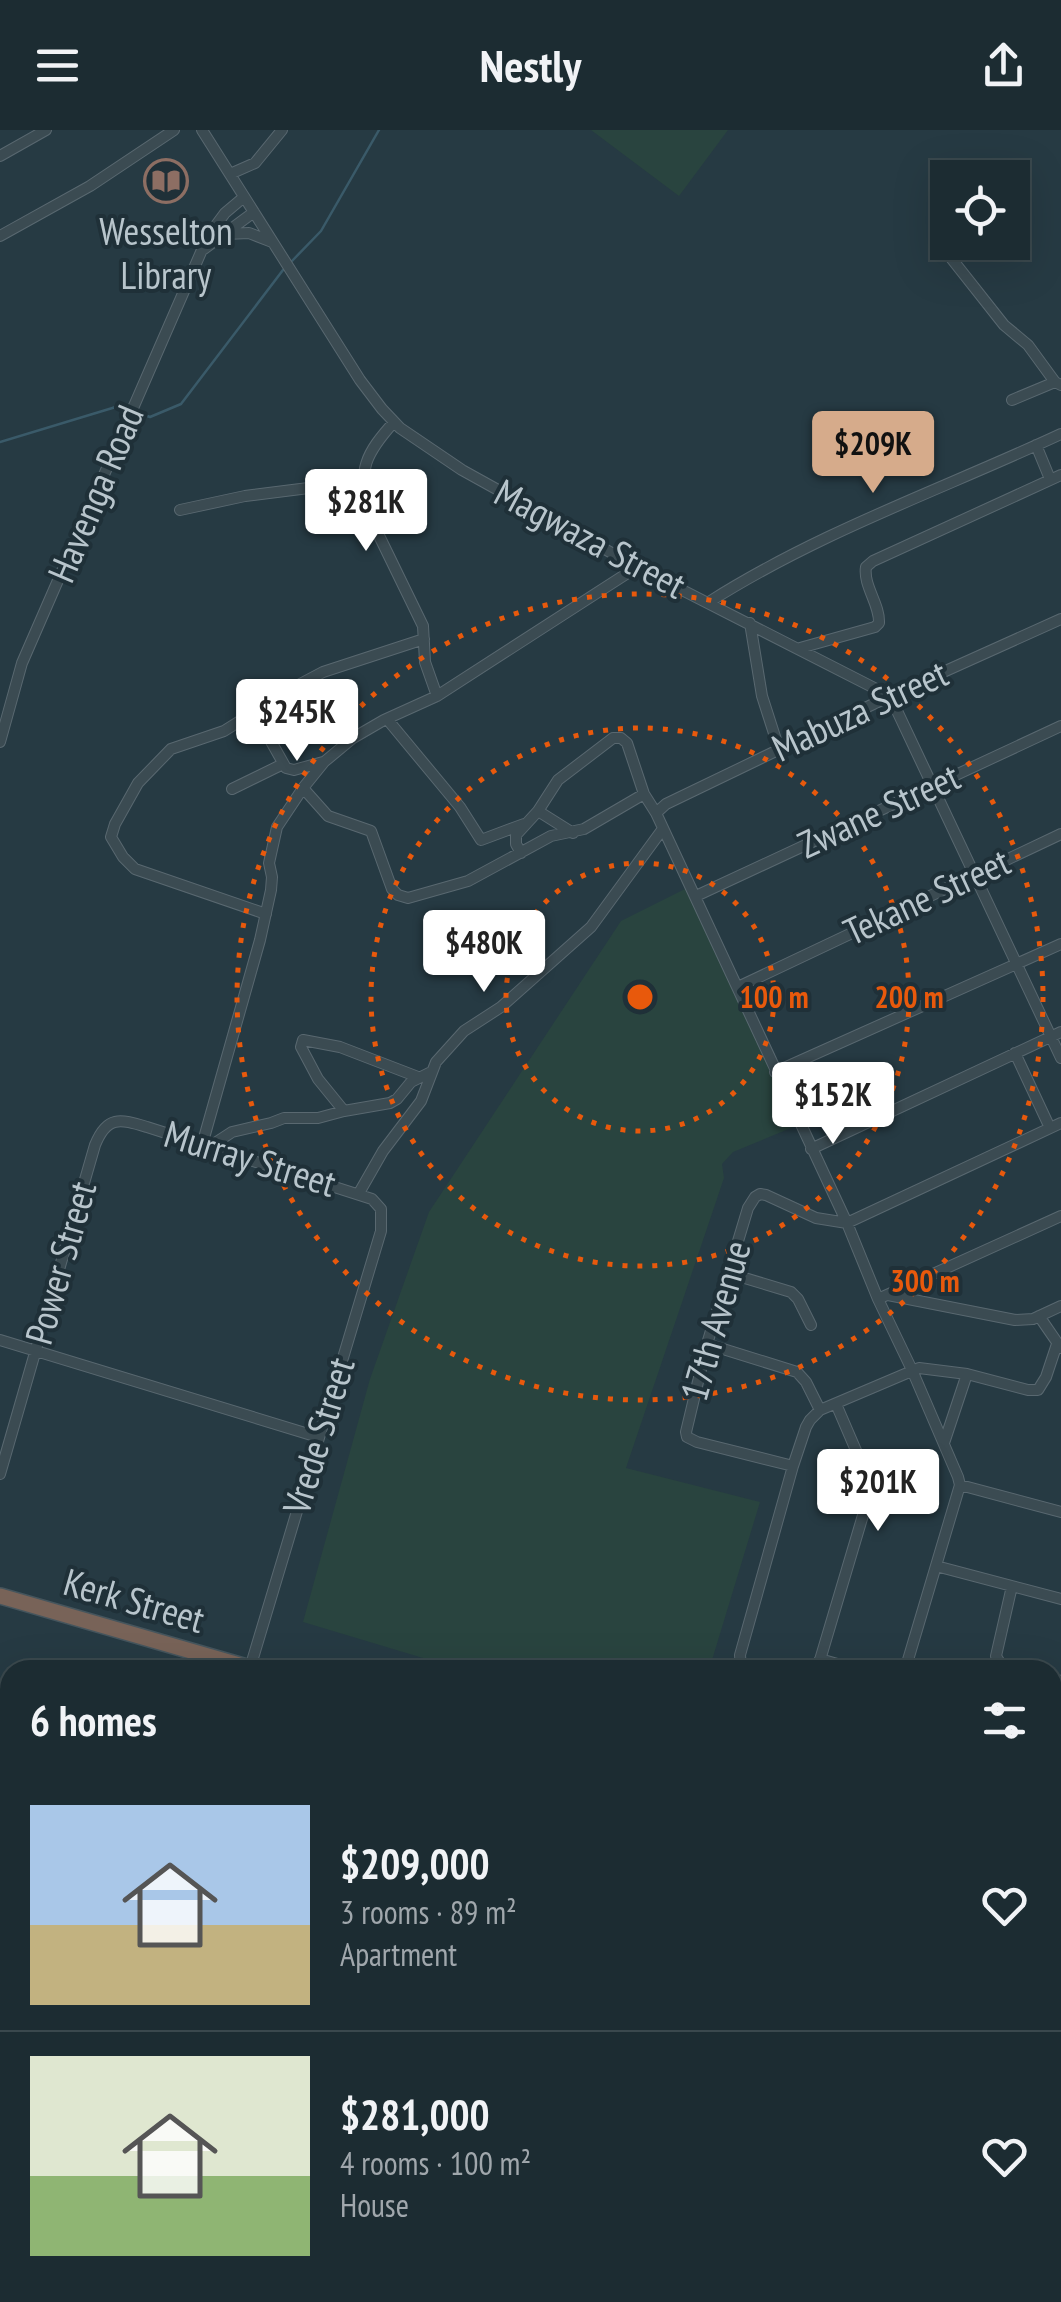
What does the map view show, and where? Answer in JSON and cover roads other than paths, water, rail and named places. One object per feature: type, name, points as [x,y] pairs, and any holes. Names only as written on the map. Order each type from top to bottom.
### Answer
[{"type":"highway","name":"Kerk Street","points":[[0,1596],[222,1660]]},
{"type":"street","points":[[0,156],[46,130]]},
{"type":"street","points":[[0,236],[90,186],[174,130]]},
{"type":"street","name":"Magwaza Street","points":[[202,130],[360,380],[394,422],[462,470],[637,567],[890,696]]},
{"type":"street","points":[[230,174],[255,162],[282,130]]},
{"type":"street","name":"Havenga Road","points":[[0,742],[22,663],[203,249],[216,224],[244,197]]},
{"type":"street","name":"Havenga Road","points":[[203,249],[254,212]]},
{"type":"street","points":[[222,235],[245,232],[276,248]]},
{"type":"street","points":[[953,260],[1004,325],[1028,346],[1058,383],[1012,400]]},
{"type":"street","points":[[394,422],[366,460],[368,513],[423,626],[425,662],[437,696]]},
{"type":"street","points":[[708,602],[823,539],[1061,434]]},
{"type":"street","points":[[799,648],[879,624],[879,613],[865,576],[868,564],[1056,477],[1036,445]]},
{"type":"street","points":[[180,510],[245,496],[364,481]]},
{"type":"street","points":[[205,1146],[266,914],[272,876],[269,863],[277,827],[304,788],[324,762],[354,738],[437,696],[637,567]]},
{"type":"street","name":"Mabuza Street","points":[[659,810],[779,748],[1061,618]]},
{"type":"street","points":[[750,624],[762,696],[779,748]]},
{"type":"street","points":[[266,914],[135,869],[111,838],[131,794],[161,757],[181,744],[224,732],[323,672],[424,639]]},
{"type":"street","points":[[890,696],[1016,965],[1056,1034],[1061,1058]]},
{"type":"street","points":[[255,712],[283,764],[291,770],[324,762]]},
{"type":"street","points":[[388,719],[460,807],[481,839],[525,824]]},
{"type":"street","name":"Zwane Street","points":[[696,896],[1061,726]]},
{"type":"street","points":[[521,853],[515,840],[558,780],[613,738],[627,743],[644,794],[659,810],[662,830],[882,1297],[960,1485],[908,1660]]},
{"type":"street","points":[[232,789],[283,764]]},
{"type":"street","points":[[304,788],[328,816],[374,834],[389,882],[394,893],[402,897],[458,884],[551,836],[584,829],[644,794]]},
{"type":"street","points":[[538,811],[573,832]]},
{"type":"street","points":[[358,1193],[383,1151],[421,1102],[436,1062],[464,1031],[501,1007],[591,927],[662,830]]},
{"type":"street","name":"Tekane Street","points":[[738,987],[1061,834]]},
{"type":"street","points":[[775,1072],[1061,944]]},
{"type":"street","points":[[812,1148],[1056,1034]]},
{"type":"street","points":[[344,1110],[313,1071],[301,1047],[304,1040],[340,1047],[418,1077]]},
{"type":"street","points":[[848,1223],[1056,1126],[1016,1053]]},
{"type":"street","points":[[205,1146],[241,1129],[284,1118],[318,1118],[393,1102],[407,1085],[431,1072]]},
{"type":"street","name":"Murray Street","points":[[120,1121],[368,1196],[378,1204]]},
{"type":"street","name":"Power Street","points":[[0,1474],[95,1144],[110,1122],[120,1121]]},
{"type":"street","name":"17th Avenue","points":[[793,1466],[705,1444],[687,1437],[685,1429],[748,1208],[759,1194],[816,1218],[848,1223]]},
{"type":"street","name":"Vrede Street","points":[[256,1660],[381,1230],[383,1218],[378,1204]]},
{"type":"street","points":[[882,1297],[1061,1216]]},
{"type":"street","points":[[728,1273],[791,1292],[811,1325]]},
{"type":"street","points":[[882,1297],[1014,1320],[1039,1316],[1061,1306]]},
{"type":"street","points":[[740,1660],[793,1466],[810,1420],[820,1410],[912,1370],[926,1368],[1038,1390],[1059,1346],[1039,1316]]},
{"type":"street","points":[[0,1340],[318,1437]]},
{"type":"street","points":[[707,1344],[797,1372],[820,1410]]},
{"type":"street","points":[[944,1443],[967,1374]]},
{"type":"street","points":[[820,1660],[869,1495],[864,1470],[836,1404]]},
{"type":"street","points":[[960,1485],[1061,1512]]},
{"type":"street","points":[[936,1566],[1061,1599]]},
{"type":"street","points":[[998,1660],[1012,1586]]},
{"type":"waterway","points":[[292,261],[321,231],[379,130]]},
{"type":"waterway","points":[[136,412],[150,417],[181,404],[283,270]]},
{"type":"waterway","points":[[0,442],[119,406],[128,410]]},
{"type":"place","name":"Wesselton Library","points":[[166,181]]}]
